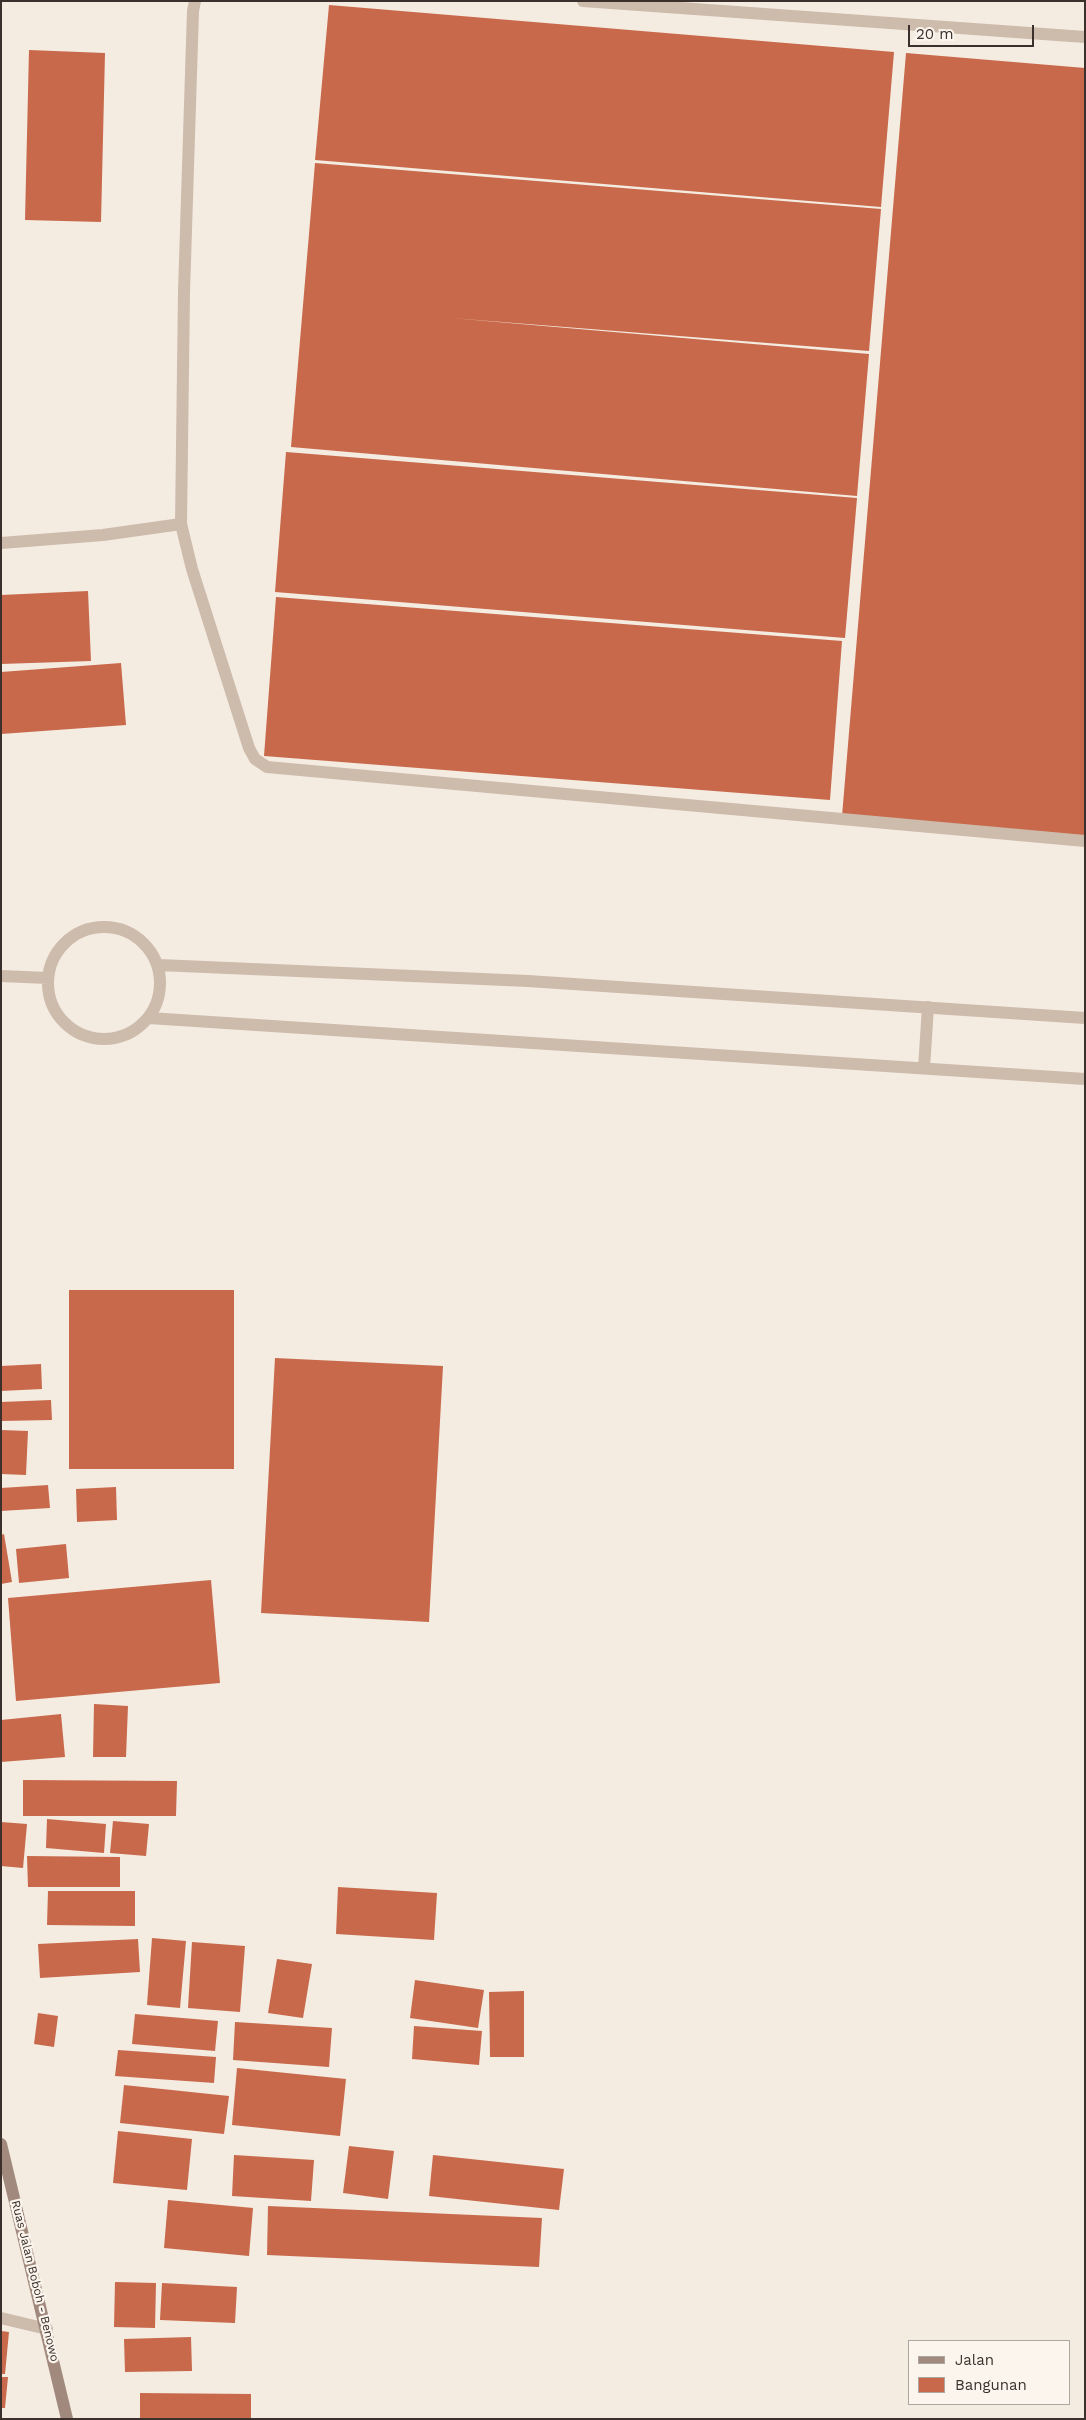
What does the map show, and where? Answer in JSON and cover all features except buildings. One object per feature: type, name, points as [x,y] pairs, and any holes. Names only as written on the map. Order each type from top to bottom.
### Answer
[{"type":"main road","name":"Ruas Jalan Boboh - Benowo","points":[[1,2144],[47,2329],[67,2419]]},
{"type":"street","points":[[195,1],[193,11],[184,292],[181,524],[192,569],[249,748],[255,759],[267,767],[1085,841]]},
{"type":"street","points":[[583,1],[1085,37]]},
{"type":"street","points":[[1,543],[103,535],[181,524]]},
{"type":"street","points":[[109,925],[131,932],[148,945],[159,966],[161,983],[158,1002],[149,1018],[134,1032],[114,1039],[94,1039],[74,1031],[59,1017],[50,999],[48,978],[53,956],[68,939],[87,928],[109,925]]},
{"type":"street","points":[[159,966],[528,981],[1085,1018]]},
{"type":"street","points":[[1,976],[48,978]]},
{"type":"street","points":[[924,1068],[928,1007]]},
{"type":"street","points":[[149,1018],[1085,1079]]},
{"type":"street","points":[[1,2318],[47,2329]]}]
